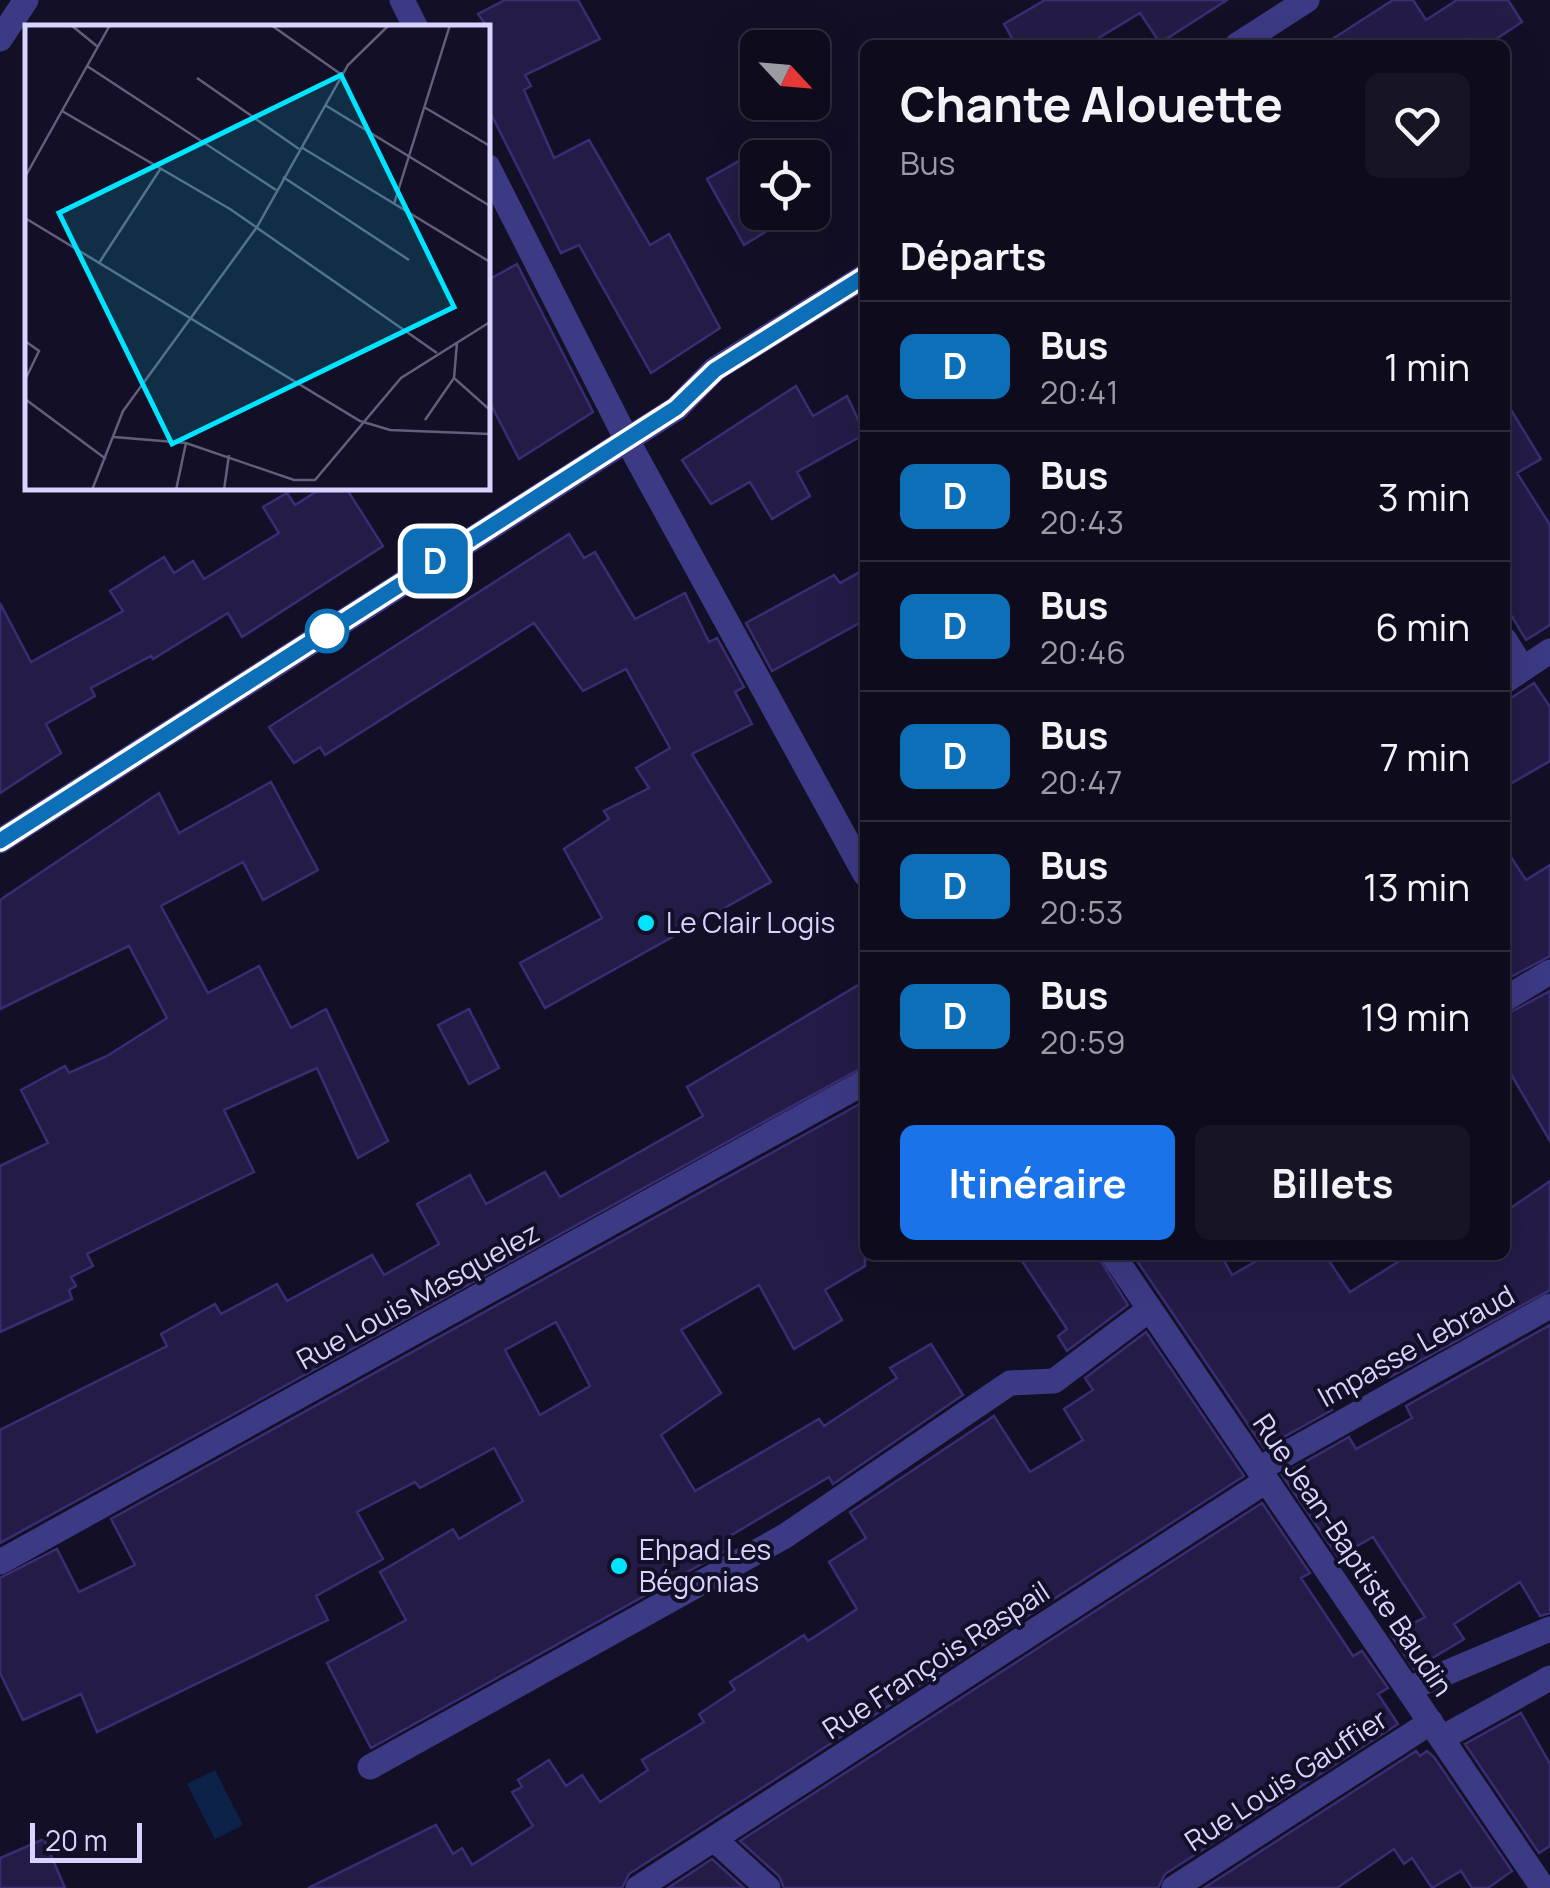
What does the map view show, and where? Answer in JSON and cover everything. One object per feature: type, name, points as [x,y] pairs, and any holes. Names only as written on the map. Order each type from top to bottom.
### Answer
[{"type":"street","points":[[0,39],[26,0]]},
{"type":"street","points":[[402,0],[414,25]]},
{"type":"street","points":[[1245,40],[1307,0]]},
{"type":"street","points":[[490,171],[627,440],[860,865]]},
{"type":"street","points":[[0,841],[676,408],[715,370],[860,279]]},
{"type":"street","points":[[1514,675],[1550,651]]},
{"type":"street","points":[[1510,996],[1550,972]]},
{"type":"street","name":"Rue Louis Masquelez","points":[[0,1562],[860,1085]]},
{"type":"street","name":"Rue Jean-Baptiste Baudin","points":[[1116,1260],[1543,1888]]},
{"type":"street","name":"Impasse Lebraud","points":[[1262,1475],[1550,1306]]},
{"type":"street","points":[[370,1767],[785,1536],[1010,1383],[1054,1381],[1150,1309]]},
{"type":"street","name":"Rue François Raspail","points":[[638,1888],[1262,1475]]},
{"type":"street","points":[[1408,1689],[1550,1628]]},
{"type":"street","name":"Rue Louis Gauffier","points":[[1174,1888],[1436,1730],[1550,1678]]},
{"type":"street","points":[[714,1840],[768,1888]]},
{"type":"water","points":[[215,1770],[243,1825],[215,1839],[187,1784]]},
{"type":"building","points":[[505,0],[578,0],[600,39],[525,75],[531,86],[524,90],[554,158],[589,140],[650,245],[669,234],[720,328],[651,373],[579,245],[561,253],[490,112],[490,25],[478,14]]},
{"type":"building","points":[[1045,0],[1227,0],[1165,40],[1158,40],[1140,13],[1095,40],[1013,40],[1004,24]]},
{"type":"building","points":[[1393,0],[1413,0],[1426,20],[1457,0],[1508,0],[1522,22],[1495,40],[1331,40]]},
{"type":"building","points":[[739,161],[740,230],[768,230],[744,245],[707,179]]},
{"type":"building","points":[[517,264],[593,412],[519,459],[490,403],[490,279]]},
{"type":"building","points":[[796,386],[813,416],[847,396],[860,423],[860,437],[797,472],[810,496],[772,519],[750,482],[711,504],[682,460]]},
{"type":"building","points":[[1510,408],[1541,459],[1517,473],[1550,525],[1550,625],[1526,640],[1510,613]]},
{"type":"building","points":[[319,490],[347,490],[383,546],[242,637],[228,613],[153,659],[151,656],[91,688],[95,696],[46,724],[61,753],[0,793],[0,603],[31,662],[123,611],[110,591],[164,557],[174,573],[193,561],[204,579],[279,533],[263,507],[287,493],[295,505]]},
{"type":"building","points":[[569,534],[584,558],[595,552],[635,619],[685,593],[709,642],[717,638],[744,687],[735,692],[752,724],[692,754],[771,882],[545,1008],[520,963],[602,918],[564,849],[609,819],[604,811],[649,788],[636,768],[670,748],[626,669],[583,691],[534,623],[325,755],[320,747],[294,763],[269,727]]},
{"type":"building","points":[[860,572],[860,623],[772,671],[746,623],[834,575],[840,583]]},
{"type":"building","points":[[1534,683],[1550,707],[1550,761],[1510,784],[1510,699]]},
{"type":"building","points":[[271,782],[318,870],[263,900],[243,862],[161,906],[208,993],[259,966],[291,1028],[326,1009],[388,1141],[358,1158],[317,1068],[224,1110],[254,1172],[87,1254],[93,1266],[71,1277],[76,1286],[69,1290],[72,1299],[0,1332],[0,1166],[48,1143],[21,1090],[65,1066],[69,1073],[107,1056],[167,1018],[129,946],[0,1009],[0,900],[159,793],[179,833]]},
{"type":"building","points":[[1510,856],[1526,880],[1550,865],[1550,956],[1510,977]]},
{"type":"building","points":[[860,984],[860,1069],[0,1543],[0,1430],[167,1346],[161,1334],[215,1304],[221,1314],[277,1284],[287,1301],[372,1255],[384,1275],[439,1244],[417,1204],[470,1175],[486,1204],[545,1172],[560,1197],[703,1116],[687,1087]]},
{"type":"building","points":[[1550,991],[1550,1141],[1510,1073],[1510,1012]]},
{"type":"building","points":[[469,1009],[499,1068],[469,1084],[438,1025]]},
{"type":"building","points":[[860,1104],[860,1260],[865,1260],[865,1266],[825,1290],[842,1320],[794,1349],[759,1285],[681,1330],[721,1393],[661,1435],[695,1491],[819,1419],[824,1426],[897,1378],[890,1368],[931,1344],[963,1395],[833,1484],[829,1477],[725,1539],[730,1548],[725,1551],[371,1748],[327,1663],[406,1620],[380,1572],[453,1529],[459,1539],[523,1501],[494,1448],[420,1488],[415,1482],[357,1512],[383,1559],[316,1596],[328,1620],[97,1732],[81,1694],[23,1720],[0,1673],[0,1578],[57,1549],[79,1592],[135,1565],[111,1519]],"holes":[[[556,1322],[590,1386],[540,1415],[505,1350]]]},
{"type":"building","points":[[1550,1181],[1550,1290],[1390,1377],[1381,1360],[1323,1396],[1332,1410],[1264,1448],[1136,1260],[1224,1260],[1232,1275],[1258,1260],[1328,1260],[1350,1292],[1401,1260],[1510,1260],[1510,1209]]},
{"type":"building","points":[[1021,1260],[1100,1260],[1128,1305],[1067,1351],[1058,1336],[1067,1329]]},
{"type":"building","points":[[1550,1325],[1550,1613],[1540,1616],[1520,1582],[1454,1624],[1464,1639],[1414,1669],[1391,1635],[1425,1617],[1373,1537],[1338,1557],[1282,1475],[1349,1437],[1356,1449],[1412,1418],[1406,1406]]},
{"type":"building","points":[[1146,1332],[1244,1476],[629,1874],[622,1888],[308,1888],[436,1825],[453,1854],[462,1848],[472,1865],[533,1826],[512,1792],[522,1787],[518,1780],[549,1760],[566,1786],[582,1775],[600,1802],[648,1770],[642,1760],[704,1722],[699,1714],[735,1690],[730,1682],[804,1635],[808,1641],[857,1609],[829,1562],[866,1538],[850,1512],[994,1416],[1030,1472],[1083,1440],[1064,1409],[1093,1390],[1085,1378]]},
{"type":"building","points":[[1262,1503],[1310,1573],[1301,1578],[1353,1656],[1362,1651],[1388,1688],[1378,1694],[1398,1724],[1165,1874],[1158,1888],[784,1888],[779,1876],[740,1841]]},
{"type":"building","points":[[1521,1713],[1550,1764],[1550,1846],[1539,1853],[1465,1744]]},
{"type":"building","points":[[1416,1751],[1420,1756],[1427,1751],[1434,1757],[1512,1871],[1488,1888],[1472,1888],[1461,1871],[1432,1888],[1412,1858],[1404,1864],[1394,1849],[1337,1888],[1204,1888]]},
{"type":"building","points":[[44,1839],[65,1888],[0,1888],[0,1858]]},
{"type":"building","points":[[712,1859],[744,1888],[668,1888]]},
{"type":"bus line","name":"D","points":[[0,841],[676,408],[715,370],[860,279]]},
{"type":"place","name":"Le Clair Logis","points":[[646,923]]},
{"type":"place","name":"Ehpad Les Bégonias","points":[[619,1566]]}]
